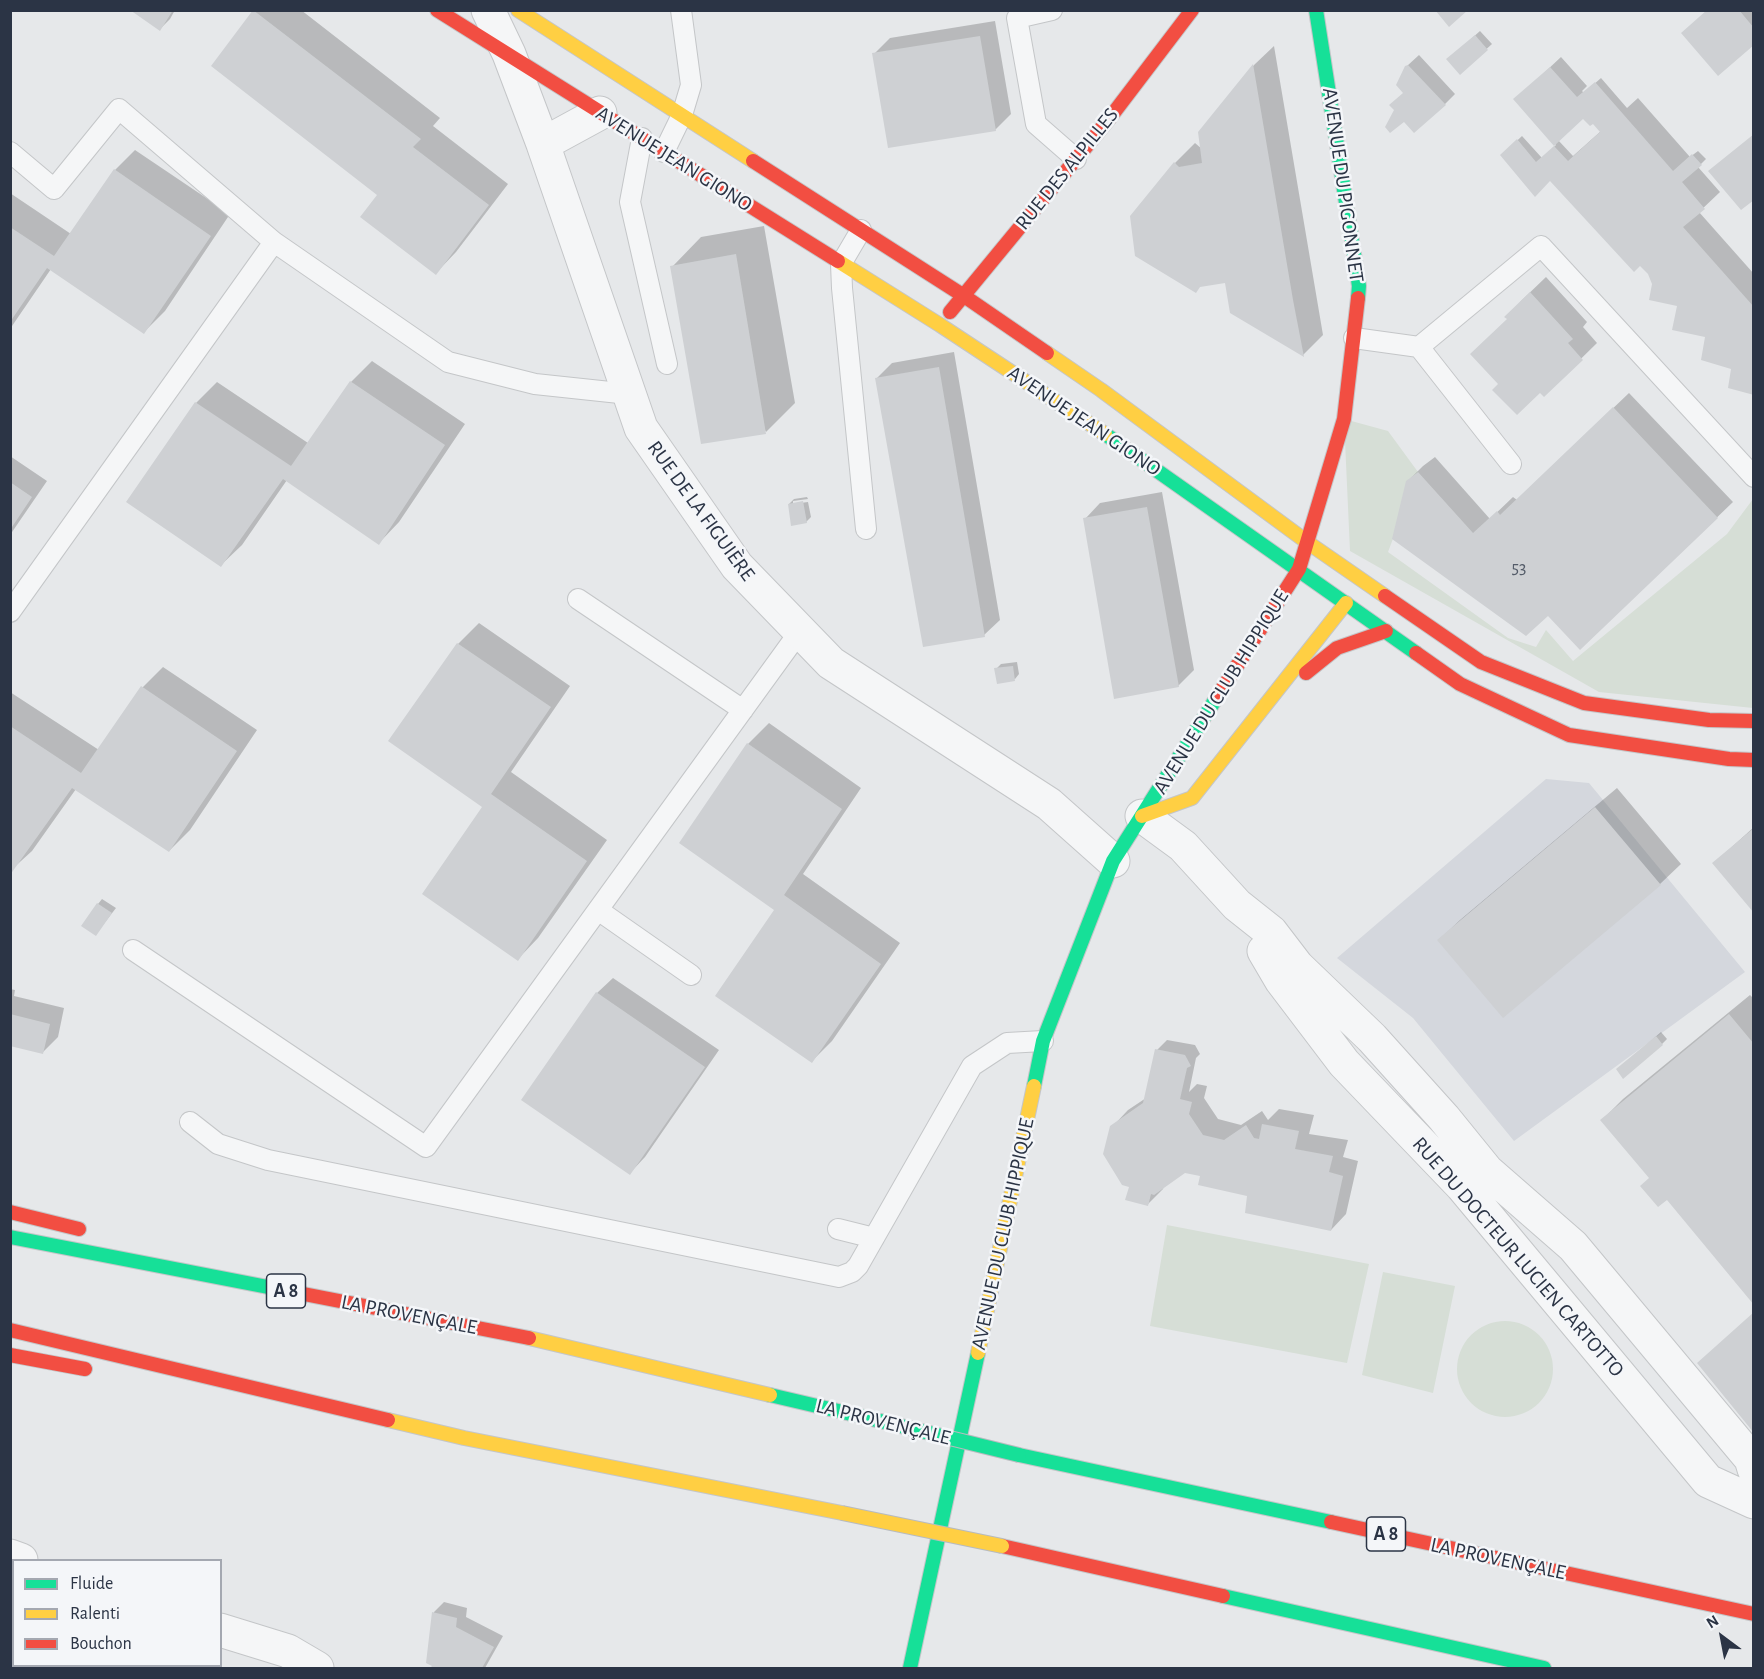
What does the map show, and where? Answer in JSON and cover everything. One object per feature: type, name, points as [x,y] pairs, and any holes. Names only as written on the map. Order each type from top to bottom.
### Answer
[{"type":"main road","name":"AVENUE JEAN GIONO","points":[[437,10],[940,325],[1085,420],[1460,684],[1569,735],[1729,759],[1754,760]]},
{"type":"main road","name":"AVENUE JEAN GIONO","points":[[518,10],[964,296],[1101,390],[1307,542],[1481,662],[1584,703],[1709,720],[1754,721]]},
{"type":"main road","name":"AVENUE DU PIGONNET","points":[[1299,569],[1344,419],[1359,286],[1316,10]]},
{"type":"main road","name":"RUE DES ALPILLES","points":[[940,325],[1076,159],[1190,11]]},
{"type":"main road","points":[[1307,542],[1346,603]]},
{"type":"main road","name":"AVENUE DU CLUB HIPPIQUE","points":[[913,1667],[1043,1041],[1113,861],[1299,569]]},
{"type":"main road","name":"AVENUE DU CLUB HIPPIQUE","points":[[1143,816],[1192,798],[1346,603]]},
{"type":"main road","name":"AVENUE DU CLUB HIPPIQUE","points":[[1261,711],[1337,648],[1386,631]]},
{"type":"main road","points":[[10,1212],[91,1232]]},
{"type":"main road","name":"LA PROVENÇALE","points":[[10,1237],[562,1345],[1019,1455],[1754,1614]]},
{"type":"main road","points":[[240,1268],[562,1345]]},
{"type":"main road","points":[[10,1330],[464,1438]]},
{"type":"main road","points":[[10,1355],[104,1372]]},
{"type":"main road","points":[[208,1391],[464,1438],[1002,1546],[1544,1668]]},
{"type":"street","name":"RUE DE LA FIGUIÈRE","points":[[488,10],[509,54],[543,144],[641,428],[737,567],[831,663],[1049,804],[1113,861]]},
{"type":"street","points":[[543,144],[600,112]]},
{"type":"street","name":"RUE DU DOCTEUR LUCIEN CARTOTTO","points":[[1143,816],[1183,846],[1237,905],[1271,932],[1297,966],[1372,1038],[1444,1118],[1487,1171],[1573,1246],[1751,1459],[1754,1470]]},
{"type":"street","name":"RUE DU DOCTEUR LUCIEN CARTOTTO","points":[[1237,905],[1281,980],[1344,1063],[1462,1186],[1708,1481],[1754,1502]]},
{"type":"street","points":[[222,1631],[288,1651],[317,1668]]},
{"type":"lane","points":[[664,152],[681,115],[691,85],[681,10]]},
{"type":"lane","points":[[1052,10],[1017,18],[1036,124],[1076,159]]},
{"type":"lane","points":[[10,152],[54,189],[119,109],[274,242],[448,362],[535,384],[629,394]]},
{"type":"lane","points":[[642,138],[630,202],[667,364]]},
{"type":"lane","points":[[861,230],[841,264],[866,529]]},
{"type":"lane","points":[[10,612],[274,242]]},
{"type":"lane","points":[[1419,347],[1541,246],[1754,477]]},
{"type":"lane","points":[[1354,338],[1419,347],[1511,464]]},
{"type":"lane","points":[[578,599],[743,710]]},
{"type":"lane","points":[[133,950],[426,1147],[800,631]]},
{"type":"lane","points":[[598,910],[691,975]]},
{"type":"lane","points":[[190,1122],[218,1144],[268,1160],[839,1277],[852,1272],[858,1266],[972,1066],[1007,1043],[1043,1041]]},
{"type":"lane","points":[[838,1229],[874,1238]]},
{"type":"shaded area","points":[[1344,419],[1388,431],[1418,472],[1388,552],[1508,638],[1536,647],[1546,630],[1573,661],[1727,534],[1753,499],[1753,708],[1599,692],[1350,551]]},
{"type":"shaded area","points":[[1546,779],[1589,783],[1745,972],[1514,1141],[1413,1018],[1337,958]]},
{"type":"shaded area","points":[[1167,1225],[1369,1264],[1347,1363],[1150,1326]]},
{"type":"shaded area","points":[[1383,1272],[1455,1286],[1433,1393],[1362,1375]]},
{"type":"shaded area","points":[[1505,1321],[1523,1324],[1539,1335],[1550,1351],[1553,1369],[1550,1387],[1539,1403],[1523,1414],[1505,1417],[1487,1414],[1471,1403],[1460,1387],[1457,1369],[1460,1351],[1471,1335],[1487,1324]]},
{"type":"building","points":[[130,10],[173,10],[160,31]]},
{"type":"building","points":[[253,10],[421,139],[413,147],[489,205],[436,275],[360,217],[377,195],[211,66]]},
{"type":"building","points":[[1435,10],[1468,10],[1449,27]]},
{"type":"building","points":[[1707,10],[1739,10],[1754,28],[1754,45],[1718,76],[1681,33]]},
{"type":"building","points":[[1475,35],[1488,50],[1460,75],[1446,59]]},
{"type":"building","points":[[980,36],[996,131],[888,148],[872,53]]},
{"type":"building","points":[[1253,64],[1304,357],[1230,313],[1225,283],[1200,287],[1196,293],[1135,256],[1130,216],[1174,162],[1179,167],[1202,163],[1198,132]]},
{"type":"building","points":[[1408,65],[1446,105],[1414,133],[1404,122],[1390,133],[1385,127],[1394,110],[1389,105],[1403,93],[1396,85],[1405,66]]},
{"type":"building","points":[[1550,67],[1577,97],[1595,82],[1673,171],[1692,154],[1702,165],[1682,182],[1705,209],[1683,227],[1754,307],[1754,395],[1728,388],[1731,369],[1701,360],[1705,337],[1672,330],[1677,306],[1649,300],[1652,284],[1648,274],[1640,266],[1634,272],[1550,181],[1535,197],[1500,155],[1517,139],[1536,162],[1554,146],[1513,99]],"holes":[[[1583,119],[1590,126],[1593,124],[1600,132],[1568,161],[1554,146]]]},
{"type":"building","points":[[1754,134],[1754,200],[1741,210],[1708,171]]},
{"type":"building","points":[[114,169],[211,236],[144,334],[47,268],[10,322],[10,227],[54,256]]},
{"type":"building","points":[[736,254],[766,434],[701,444],[670,266]]},
{"type":"building","points":[[1530,292],[1573,339],[1568,343],[1583,360],[1544,397],[1540,393],[1517,415],[1492,390],[1498,384],[1470,354],[1507,319],[1504,317]]},
{"type":"building","points":[[939,367],[985,637],[923,647],[875,378]]},
{"type":"building","points":[[350,381],[445,445],[379,545],[283,479],[221,567],[126,502],[195,402],[291,466]]},
{"type":"building","points":[[1613,407],[1718,518],[1580,650],[1548,616],[1526,636],[1392,539],[1406,481],[1418,472],[1473,533],[1497,511],[1500,515]]},
{"type":"building","points":[[10,482],[32,497],[10,530]]},
{"type":"building","points":[[803,501],[807,523],[791,526],[788,504]]},
{"type":"building","points":[[1147,507],[1179,687],[1114,699],[1083,518]]},
{"type":"building","points":[[457,643],[551,707],[491,794],[587,861],[518,961],[422,894],[482,807],[388,741]]},
{"type":"building","points":[[1013,666],[1015,681],[997,684],[994,668]]},
{"type":"building","points":[[141,686],[237,751],[169,852],[72,788],[10,875],[10,726],[81,773]]},
{"type":"building","points":[[747,743],[842,809],[784,895],[881,964],[812,1063],[715,996],[774,910],[679,843]]},
{"type":"building","points":[[1595,807],[1661,885],[1503,1018],[1437,940]]},
{"type":"building","points":[[1754,828],[1754,913],[1712,863]]},
{"type":"building","points":[[97,903],[112,913],[96,936],[81,926]]},
{"type":"building","points":[[596,992],[705,1067],[630,1175],[521,1100]]},
{"type":"building","points":[[10,1014],[50,1024],[43,1054],[10,1046]]},
{"type":"building","points":[[1729,1014],[1754,1044],[1754,1305],[1667,1200],[1658,1207],[1640,1186],[1649,1178],[1600,1120]]},
{"type":"building","points":[[1656,1036],[1663,1045],[1623,1079],[1616,1069]]},
{"type":"building","points":[[1155,1049],[1185,1055],[1191,1066],[1187,1068],[1180,1099],[1192,1102],[1189,1114],[1203,1135],[1224,1140],[1246,1125],[1254,1138],[1259,1139],[1262,1124],[1299,1131],[1295,1149],[1333,1156],[1329,1172],[1343,1176],[1331,1231],[1245,1213],[1247,1196],[1198,1185],[1200,1176],[1185,1173],[1154,1195],[1151,1194],[1148,1206],[1125,1200],[1129,1187],[1122,1185],[1103,1154],[1110,1126],[1143,1103]]},
{"type":"building","points":[[1754,1312],[1754,1433],[1697,1363]]},
{"type":"building","points":[[432,1612],[457,1618],[456,1627],[494,1647],[482,1668],[430,1668],[432,1666],[426,1663]]},
{"type":"traffic: fast","points":[[1316,10],[1359,286],[1358,298]]},
{"type":"traffic: fast","points":[[1105,434],[1416,653]]},
{"type":"traffic: fast","points":[[1034,1086],[1043,1041],[1113,861],[1217,697]]},
{"type":"traffic: fast","points":[[10,1237],[273,1288]]},
{"type":"traffic: fast","points":[[910,1668],[978,1353]]},
{"type":"traffic: fast","points":[[770,1395],[864,1417]]},
{"type":"traffic: fast","points":[[864,1417],[1019,1455]]},
{"type":"traffic: fast","points":[[1019,1455],[1331,1522]]},
{"type":"traffic: fast","points":[[1223,1596],[1544,1668]]},
{"type":"traffic: slow","points":[[518,10],[753,161]]},
{"type":"traffic: slow","points":[[838,261],[1105,434]]},
{"type":"traffic: slow","points":[[1047,353],[1385,596]]},
{"type":"traffic: slow","points":[[1142,816],[1192,798],[1346,603]]},
{"type":"traffic: slow","points":[[978,1353],[1034,1086]]},
{"type":"traffic: slow","points":[[529,1338],[770,1395]]},
{"type":"traffic: slow","points":[[388,1420],[464,1438],[842,1513]]},
{"type":"traffic: slow","points":[[842,1513],[1002,1546]]},
{"type":"traffic: jam","points":[[437,10],[838,261]]},
{"type":"traffic: jam","points":[[950,312],[1109,119],[1192,10]]},
{"type":"traffic: jam","points":[[753,161],[964,296],[1047,353]]},
{"type":"traffic: jam","points":[[1217,697],[1299,569],[1344,419],[1358,298]]},
{"type":"traffic: jam","points":[[1385,596],[1481,662],[1584,703],[1709,720],[1754,721]]},
{"type":"traffic: jam","points":[[1306,673],[1337,648],[1386,631]]},
{"type":"traffic: jam","points":[[1416,653],[1460,684],[1569,735],[1729,759],[1754,760]]},
{"type":"traffic: jam","points":[[10,1212],[79,1229]]},
{"type":"traffic: jam","points":[[273,1288],[529,1338]]},
{"type":"traffic: jam","points":[[10,1330],[388,1420]]},
{"type":"traffic: jam","points":[[10,1355],[85,1369]]},
{"type":"traffic: jam","points":[[1331,1522],[1754,1614]]},
{"type":"traffic: jam","points":[[1002,1546],[1223,1596]]}]
